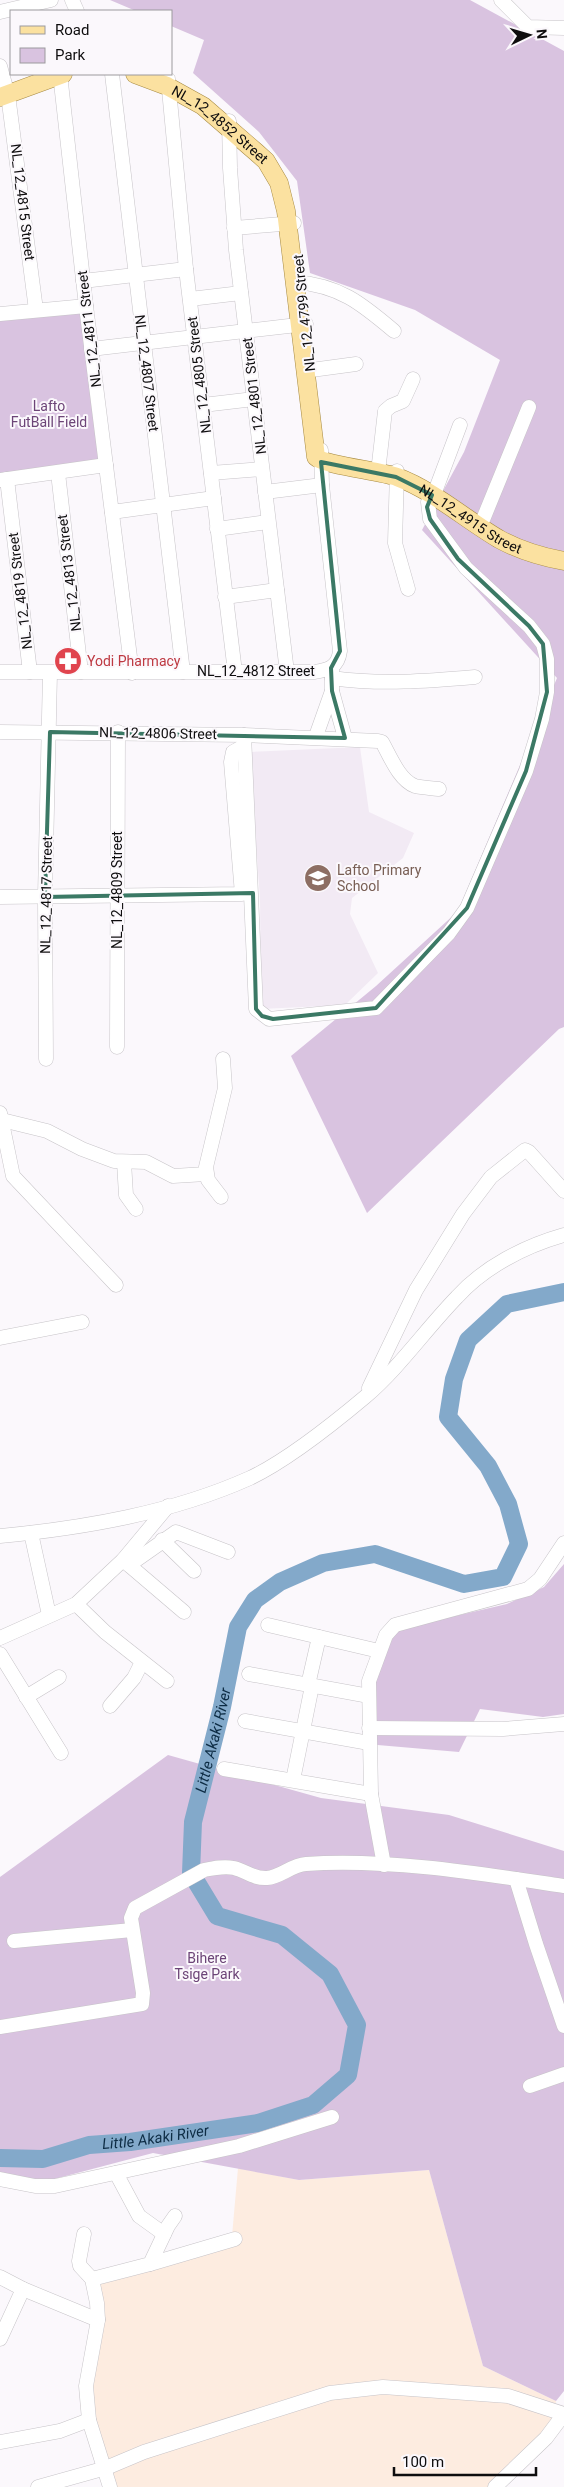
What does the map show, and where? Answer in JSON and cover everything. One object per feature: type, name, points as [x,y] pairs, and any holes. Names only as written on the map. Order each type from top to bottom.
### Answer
[{"type":"main road","points":[[4,93],[55,75]]},
{"type":"main road","name":"NL_12_4852 Street","points":[[141,75],[163,79],[229,123],[275,168]]},
{"type":"main road","name":"NL_12_4799 Street","points":[[275,168],[291,223],[308,370],[321,456]]},
{"type":"main road","name":"NL_12_4915 Street","points":[[321,456],[332,455],[396,474],[434,492],[514,541],[564,556]]},
{"type":"main road","name":"NL_12_4915 Street","points":[[434,492],[500,539],[539,556],[564,561]]},
{"type":"street","points":[[0,12],[51,0]]},
{"type":"street","points":[[502,0],[528,27],[564,28]]},
{"type":"street","name":"NL_12_4815 Street","points":[[0,66],[36,310]]},
{"type":"street","name":"NL_12_4811 Street","points":[[58,75],[132,673]]},
{"type":"street","name":"NL_12_4807 Street","points":[[112,75],[183,672]]},
{"type":"street","name":"NL_12_4805 Street","points":[[163,79],[235,672]]},
{"type":"street","name":"NL_12_4801 Street","points":[[229,123],[234,228],[287,672]]},
{"type":"street","points":[[234,228],[291,223]]},
{"type":"street","points":[[83,280],[186,268]]},
{"type":"street","points":[[298,282],[342,292],[361,303],[394,331]]},
{"type":"street","points":[[190,299],[241,293]]},
{"type":"street","points":[[0,314],[86,306]]},
{"type":"street","points":[[91,349],[303,324]]},
{"type":"street","points":[[308,370],[356,364]]},
{"type":"street","points":[[379,468],[384,415],[387,408],[403,401],[413,379]]},
{"type":"street","points":[[203,405],[254,399]]},
{"type":"street","points":[[482,522],[529,407]]},
{"type":"street","points":[[244,740],[256,1009],[266,1018],[274,1019],[376,1008],[449,933],[467,908],[526,771],[542,719],[547,692],[547,659],[543,644],[529,626],[466,568],[430,519],[428,507],[460,425]]},
{"type":"street","name":"NL_12_4799 Street","points":[[316,736],[339,661],[340,651],[322,485],[321,456]]},
{"type":"street","points":[[4,480],[106,465]]},
{"type":"street","points":[[211,473],[262,469]]},
{"type":"street","name":"NL_12_4813 Street","points":[[58,473],[81,672]]},
{"type":"street","points":[[396,474],[395,543],[408,589]]},
{"type":"street","name":"NL_12_4819 Street","points":[[4,480],[30,672]]},
{"type":"street","points":[[265,492],[322,485]]},
{"type":"street","points":[[112,512],[214,498]]},
{"type":"street","points":[[218,529],[268,522]]},
{"type":"street","points":[[226,597],[277,590]]},
{"type":"street","name":"NL_12_4812 Street","points":[[0,672],[314,672],[332,679],[414,681],[475,676]]},
{"type":"street","name":"NL_12_4817 Street","points":[[46,1059],[45,897],[50,673]]},
{"type":"street","points":[[332,679],[346,738]]},
{"type":"street","name":"NL_12_4806 Street","points":[[0,732],[118,732],[244,740],[316,736],[382,742],[390,759],[410,782],[416,786],[439,789]]},
{"type":"street","name":"NL_12_4809 Street","points":[[117,1047],[118,732]]},
{"type":"street","points":[[0,897],[242,894],[231,762],[233,752],[244,740]]},
{"type":"street","points":[[221,1197],[208,1180],[206,1174],[225,1088],[223,1059]]},
{"type":"street","points":[[116,1285],[13,1176],[1,1116],[47,1131],[99,1156],[124,1162],[146,1162],[173,1176],[206,1174]]},
{"type":"street","points":[[365,1397],[405,1317],[416,1290],[475,1196],[491,1177],[525,1150],[529,1152],[564,1191]]},
{"type":"street","points":[[124,1162],[126,1195],[136,1209]]},
{"type":"street","points":[[0,1536],[108,1522],[168,1506],[209,1494],[280,1461],[365,1397],[406,1357],[457,1296],[489,1268],[518,1253],[564,1235]]},
{"type":"street","points":[[0,1338],[82,1322]]},
{"type":"street","points":[[126,1562],[168,1506]]},
{"type":"street","points":[[31,1533],[50,1615]]},
{"type":"street","points":[[0,1638],[76,1604],[126,1562],[170,1534],[181,1533],[228,1552]]},
{"type":"street","points":[[162,1540],[194,1571]]},
{"type":"street","points":[[384,1865],[370,1794],[369,1696],[371,1673],[390,1628],[395,1625],[528,1589],[540,1579],[564,1543]]},
{"type":"street","points":[[126,1562],[184,1612]]},
{"type":"street","points":[[76,1604],[105,1632],[167,1681]]},
{"type":"street","points":[[268,1625],[380,1650]]},
{"type":"street","points":[[293,1780],[319,1637]]},
{"type":"street","points":[[0,1654],[61,1753]]},
{"type":"street","points":[[110,1706],[134,1678],[142,1662]]},
{"type":"street","points":[[249,1674],[369,1696]]},
{"type":"street","points":[[26,1697],[59,1677]]},
{"type":"street","points":[[245,1721],[302,1731],[369,1736],[564,1724]]},
{"type":"street","points":[[224,1769],[370,1794]]},
{"type":"street","points":[[0,2027],[142,2004],[143,1994],[131,1918],[135,1908],[204,1870],[216,1867],[234,1868],[254,1877],[269,1878],[306,1864],[384,1865],[564,1886]]},
{"type":"street","points":[[516,1879],[564,2026]]},
{"type":"street","points":[[14,1941],[132,1930]]},
{"type":"street","points":[[530,2086],[563,2077]]},
{"type":"street","points":[[0,2179],[45,2187],[239,2146],[332,2118]]},
{"type":"street","points":[[116,2173],[139,2216],[164,2234]]},
{"type":"street","points":[[150,2264],[164,2234],[176,2216]]},
{"type":"street","points":[[84,2234],[79,2261],[80,2266],[92,2279],[98,2320],[86,2386],[89,2420],[106,2468],[110,2487]]},
{"type":"street","points":[[92,2279],[234,2239]]},
{"type":"street","points":[[0,2278],[98,2320]]},
{"type":"street","points":[[0,2339],[23,2289]]},
{"type":"street","points":[[38,2487],[106,2468],[144,2452],[330,2393],[383,2387],[508,2396],[564,2414],[546,2438],[503,2484]]},
{"type":"street","points":[[0,2442],[60,2431],[89,2420]]},
{"type":"highlighted area","points":[[321,462],[396,477],[432,495],[427,507],[430,519],[458,559],[529,626],[543,644],[547,692],[526,771],[467,908],[376,1008],[273,1019],[262,1016],[256,1009],[253,893],[45,897],[50,732],[345,738],[332,691],[331,668],[340,651]]},
{"type":"shaded area","name":"Lafto Primary School","points":[[360,747],[369,812],[414,833],[403,858],[352,898],[350,914],[378,973],[345,1005],[261,1009],[260,898],[249,752]]},
{"type":"shaded area","points":[[238,2168],[299,2180],[429,2170],[483,2366],[556,2401],[551,2426],[495,2487],[113,2487],[111,2477],[80,2405],[101,2324],[98,2281],[232,2236]]},
{"type":"green space","points":[[110,0],[470,0],[564,51],[564,1027],[559,1029],[367,1213],[291,1056],[376,986],[458,911],[557,678],[422,530],[464,452],[500,360],[415,310],[310,273],[297,181],[259,132],[193,73],[204,40],[172,26],[172,10],[134,10]]},
{"type":"green space","name":"Lafto FutBall Field","points":[[86,307],[105,464],[0,479],[0,316]]},
{"type":"green space","points":[[564,1564],[564,1714],[543,1717],[480,1709],[459,1752],[366,1744],[364,1681],[386,1632],[507,1604],[544,1587]]},
{"type":"green space","name":"Bihere Tsige Park","points":[[168,1755],[321,1798],[449,1815],[564,1851],[564,2391],[556,2401],[483,2366],[429,2170],[299,2180],[153,2153],[43,2182],[0,2172],[0,1877]]},
{"type":"waterway","name":"Little Akaki River","points":[[0,2158],[43,2159],[89,2145],[130,2142],[258,2123],[313,2105],[348,2075],[357,2025],[330,1974],[282,1935],[217,1916],[191,1873],[193,1822],[222,1707],[238,1627],[255,1600],[280,1582],[323,1563],[375,1554],[464,1584],[503,1577],[519,1544],[508,1504],[488,1466],[448,1417],[454,1379],[468,1340],[507,1304],[564,1292]]},
{"type":"place","name":"Yodi Pharmacy","points":[[68,661]]},
{"type":"place","name":"Lafto Primary School","points":[[318,878]]}]
